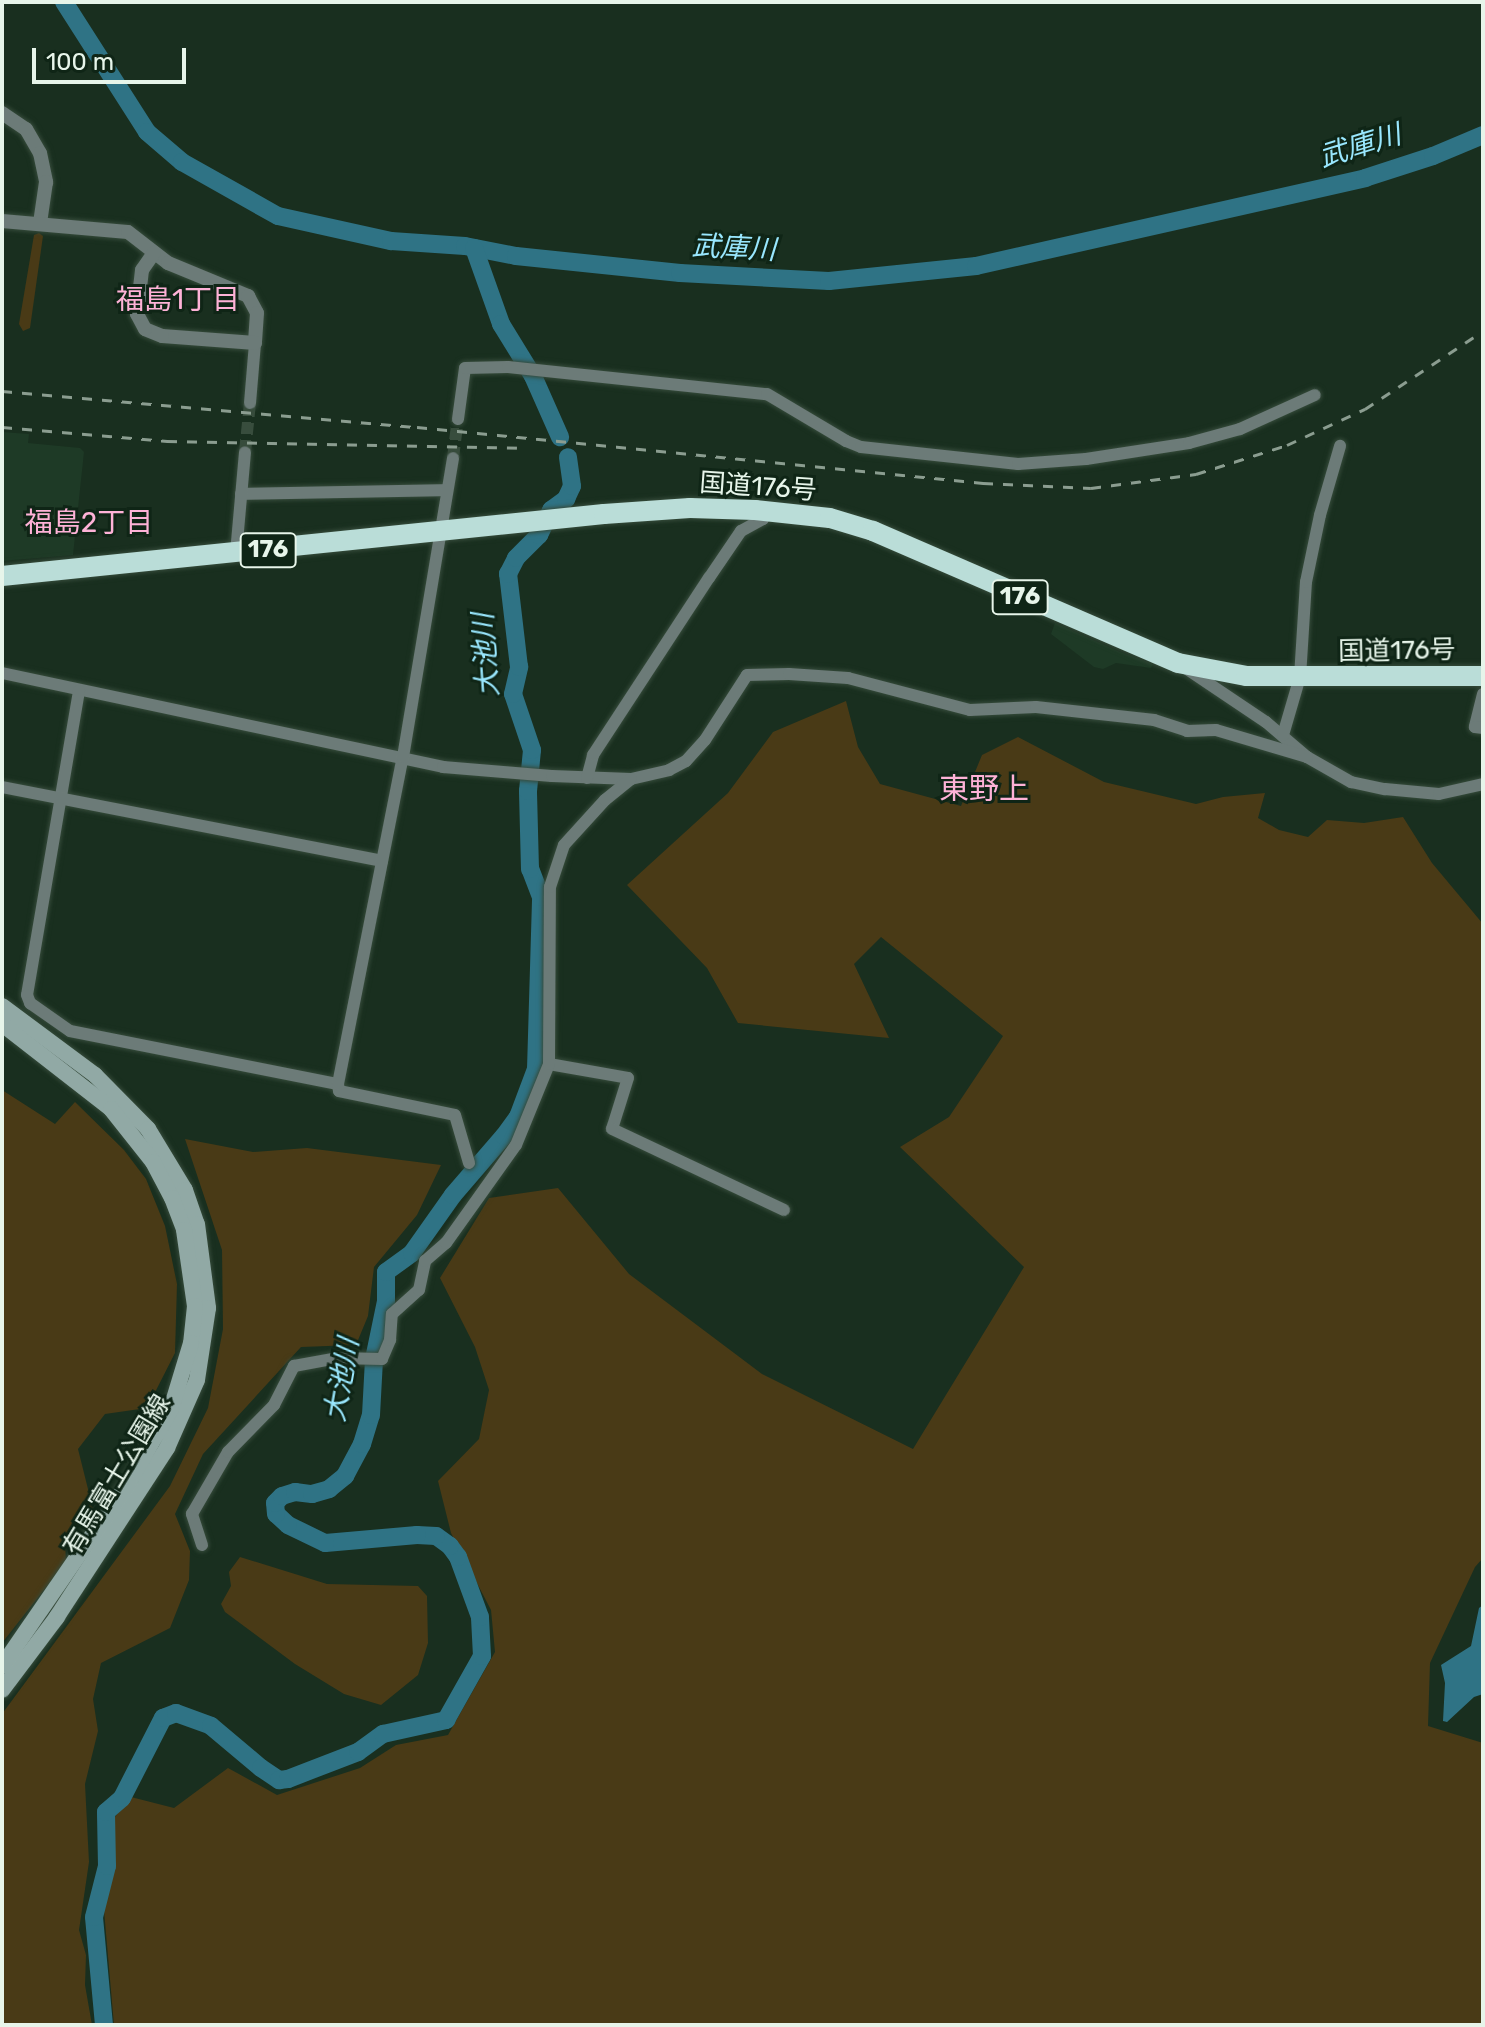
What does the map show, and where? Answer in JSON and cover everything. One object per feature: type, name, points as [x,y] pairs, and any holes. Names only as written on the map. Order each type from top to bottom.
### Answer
[{"type":"highway","name":"国道176号","points":[[2,576],[690,508],[766,511],[830,518],[873,531],[1178,663],[1246,676],[1483,676]]},
{"type":"main road","name":"有馬富士公園線","points":[[2,1006],[95,1075],[148,1129],[185,1190],[197,1224],[208,1308],[197,1380],[173,1437],[57,1617],[2,1690]]},
{"type":"main road","name":"有馬富士公園線","points":[[2,1024],[111,1109],[153,1162],[184,1230],[195,1306],[191,1343],[171,1409],[129,1482],[2,1666]]},
{"type":"street","points":[[2,113],[26,129],[40,153],[46,182],[40,223]]},
{"type":"street","points":[[2,221],[128,232],[154,253],[198,278],[248,296],[257,313],[250,403]]},
{"type":"street","points":[[154,253],[142,270],[137,314],[145,329],[162,336],[255,343]]},
{"type":"street","points":[[458,419],[465,368],[508,367],[767,394],[861,447],[1018,464],[1086,459],[1189,443],[1240,429],[1315,395]]},
{"type":"street","points":[[1283,735],[1300,677],[1306,582],[1320,515],[1340,446]]},
{"type":"street","points":[[236,553],[245,452]]},
{"type":"street","points":[[453,458],[438,532],[403,757],[338,1084],[339,1091],[455,1115],[469,1163]]},
{"type":"street","points":[[241,494],[447,490]]},
{"type":"street","points":[[587,778],[593,755],[709,578],[741,531],[763,519],[766,511]]},
{"type":"street","points":[[1178,663],[1283,735],[1307,757],[1351,782],[1439,794],[1483,784]]},
{"type":"street","points":[[2,673],[443,767],[552,776],[631,779],[669,770],[686,761],[705,740],[747,675],[848,678],[970,710],[1036,707],[1154,720],[1187,731],[1216,730],[1307,757]]},
{"type":"street","points":[[79,691],[58,797],[27,995],[30,1003],[70,1031],[338,1084]]},
{"type":"street","points":[[1483,694],[1475,727],[1483,728]]},
{"type":"street","points":[[202,1545],[192,1514],[198,1501],[228,1452],[274,1405],[294,1366],[305,1361],[338,1358],[374,1360],[388,1349],[392,1314],[419,1290],[425,1261],[460,1226],[488,1176],[516,1145],[549,1064],[550,887],[564,845],[605,800],[631,779]]},
{"type":"street","points":[[2,787],[382,861]]},
{"type":"street","points":[[549,1064],[628,1078],[612,1129],[784,1210]]},
{"type":"shaded area","points":[[39,233],[43,236],[30,328],[23,331],[19,324],[34,235]]},
{"type":"shaded area","points":[[2,432],[29,434],[28,443],[80,448],[84,452],[73,555],[2,561]]},
{"type":"shaded area","points":[[1055,623],[1153,664],[1151,668],[1116,663],[1103,669],[1094,667],[1051,634]]},
{"type":"shaded area","points":[[846,701],[858,747],[880,784],[961,806],[982,755],[1018,737],[1104,782],[1196,804],[1223,797],[1265,793],[1258,818],[1279,830],[1308,837],[1327,820],[1364,823],[1403,817],[1432,863],[1483,924],[1483,1558],[1475,1567],[1430,1663],[1428,1726],[1483,1743],[1483,2025],[114,2025],[104,1910],[114,1859],[114,1818],[131,1797],[174,1808],[228,1768],[277,1795],[360,1768],[396,1745],[448,1735],[495,1652],[491,1610],[451,1533],[438,1481],[479,1439],[489,1390],[475,1347],[440,1278],[489,1198],[558,1188],[629,1274],[762,1374],[913,1449],[1024,1267],[900,1147],[949,1117],[1003,1036],[881,937],[854,964],[889,1038],[738,1023],[707,968],[627,885],[728,793],[773,732]]},
{"type":"shaded area","points":[[2,1090],[55,1124],[75,1102],[124,1150],[146,1179],[165,1226],[177,1284],[175,1353],[147,1408],[105,1414],[78,1449],[93,1509],[65,1541],[66,1562],[2,1643]]},
{"type":"shaded area","points":[[185,1139],[253,1152],[307,1148],[441,1165],[417,1215],[374,1267],[368,1316],[356,1345],[301,1347],[203,1454],[175,1514],[190,1551],[189,1580],[170,1628],[101,1663],[93,1699],[98,1731],[85,1784],[89,1862],[79,1930],[86,1955],[85,1985],[92,2025],[2,2025],[2,1714],[170,1486],[208,1408],[223,1329],[222,1250]]},
{"type":"shaded area","points":[[240,1557],[327,1584],[418,1586],[427,1596],[428,1643],[418,1675],[381,1705],[344,1694],[295,1664],[225,1612],[221,1604],[231,1586],[229,1572]]},
{"type":"water","points":[[1483,1605],[1483,1694],[1474,1697],[1447,1722],[1443,1721],[1445,1683],[1441,1665],[1471,1646],[1479,1608]]},
{"type":"waterway","name":"武庫川","points":[[64,2],[147,132],[182,162],[278,216],[391,241],[465,246],[516,256],[680,273],[829,281],[976,266],[1365,178],[1433,156],[1483,135]]},
{"type":"waterway","name":"大池川","points":[[474,248],[501,324],[533,376],[560,437]]},
{"type":"waterway","name":"大池川","points":[[104,2025],[94,1917],[107,1866],[106,1812],[122,1798],[163,1718],[176,1713],[211,1726],[261,1768],[279,1780],[288,1779],[358,1752],[383,1734],[446,1720],[482,1656],[480,1617],[458,1557],[450,1546],[436,1536],[417,1535],[325,1543],[288,1525],[276,1514],[275,1503],[282,1496],[295,1492],[312,1494],[329,1489],[345,1476],[362,1444],[371,1415],[374,1359],[386,1301],[386,1272],[412,1253],[453,1195],[504,1136],[518,1117],[536,1069],[541,897],[530,869],[528,791],[532,750],[513,694],[519,667],[508,574],[516,558],[539,535],[551,510],[566,499],[572,486],[568,457]]},
{"type":"tunnel","points":[[245,452],[250,403]]},
{"type":"tunnel","points":[[453,458],[458,419]]},
{"type":"railway","points":[[2,391],[417,427],[983,483],[1091,488],[1196,474],[1287,445],[1365,409],[1483,331]]},
{"type":"railway","points":[[2,427],[167,441],[521,448]]},
{"type":"district","name":"福島1丁目","points":[[178,300]]},
{"type":"district","name":"福島2丁目","points":[[89,523]]},
{"type":"district","name":"東野上","points":[[984,789]]}]
